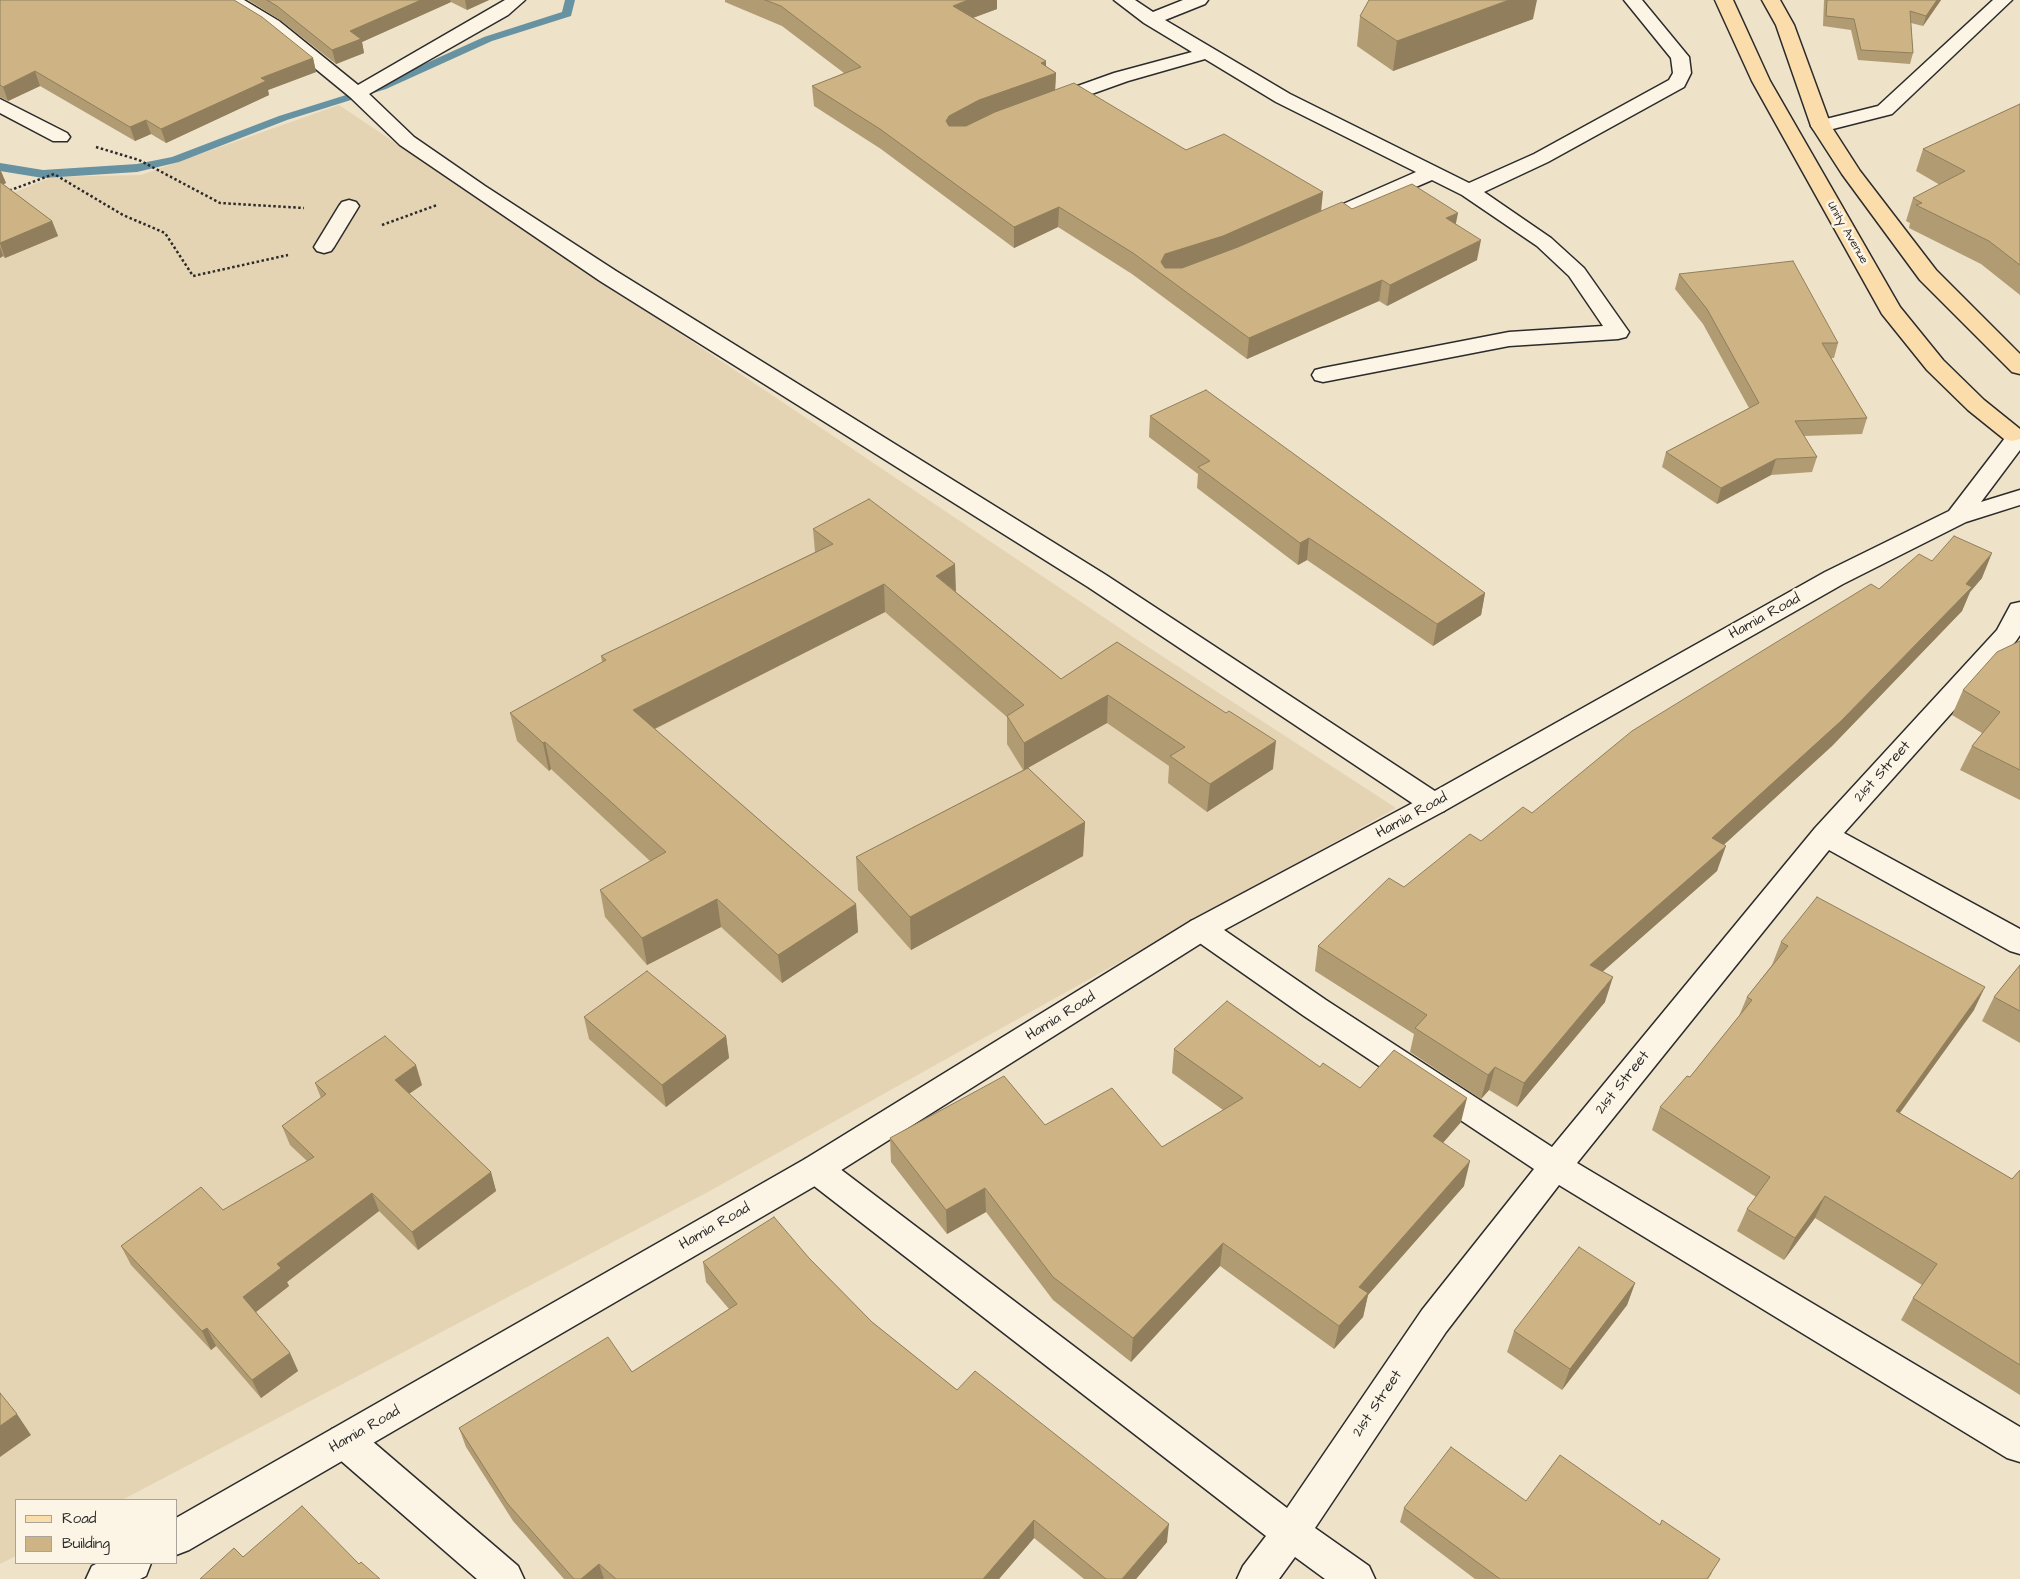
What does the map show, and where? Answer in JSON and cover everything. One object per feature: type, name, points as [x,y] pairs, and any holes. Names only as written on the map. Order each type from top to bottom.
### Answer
[{"type":"main road","name":"Unity Avenue","points":[[1724,0],[1761,82],[1890,309],[1935,365],[1976,405],[2016,438]]},
{"type":"main road","points":[[1771,0],[1784,25],[1821,126],[1852,174],[1928,275],[2020,367]]},
{"type":"street","points":[[231,0],[273,25],[363,99],[407,141],[478,190],[608,276],[1097,581],[1434,804]]},
{"type":"street","points":[[363,99],[502,11],[516,0]]},
{"type":"street","points":[[1123,0],[1150,19],[1283,98],[1470,192],[1544,242],[1577,272],[1618,332],[1509,339],[1323,374]]},
{"type":"street","points":[[1150,19],[1199,0]]},
{"type":"street","points":[[1470,192],[1541,158],[1666,91],[1676,83],[1682,73],[1680,57],[1633,0]]},
{"type":"street","points":[[1821,126],[1885,110],[2003,0]]},
{"type":"street","points":[[1031,110],[1122,77],[1207,53]]},
{"type":"street","points":[[0,105],[60,137]]},
{"type":"street","points":[[1299,231],[1432,173]]},
{"type":"street","points":[[324,247],[349,206]]},
{"type":"street","points":[[1958,516],[2016,438]]},
{"type":"street","name":"Hamia Road","points":[[178,1537],[816,1169],[1202,929],[1434,804],[1826,582],[1958,516],[2020,497]]},
{"type":"street","name":"21st Street","points":[[1256,1579],[1290,1534],[1434,1321],[1555,1166],[1825,835],[2007,635],[2020,610]]},
{"type":"street","points":[[1825,835],[2020,943]]},
{"type":"street","points":[[1202,929],[1315,1008],[1555,1166],[2020,1446]]},
{"type":"street","points":[[816,1169],[1290,1534],[1356,1579]]},
{"type":"street","points":[[345,1441],[505,1579]]},
{"type":"street","points":[[105,1579],[131,1564]]},
{"type":"path","points":[[60,137],[139,160],[220,204],[317,209],[349,206]]},
{"type":"path","points":[[0,194],[54,174],[123,215],[165,233],[192,276],[324,247],[478,190]]},
{"type":"shaded area","points":[[339,105],[1145,645],[1396,808],[706,1193],[124,1499],[15,1499],[15,1556],[0,1564],[0,198],[52,177],[141,175]]},
{"type":"building","points":[[0,0],[234,0],[262,17],[313,58],[261,78],[266,81],[161,129],[146,120],[130,127],[35,71],[3,87],[0,85]]},
{"type":"building","points":[[267,0],[421,0],[350,31],[361,39],[332,50]]},
{"type":"building","points":[[765,0],[968,0],[953,6],[1046,61],[1041,63],[1056,73],[979,100],[949,116],[946,121],[949,126],[966,126],[995,112],[1074,83],[1186,150],[1224,134],[1323,192],[1223,236],[1165,254],[1161,262],[1165,268],[1182,268],[1238,247],[1342,202],[1352,209],[1412,184],[1458,213],[1446,218],[1481,240],[1390,285],[1382,280],[1249,338],[1133,253],[1059,207],[1014,227],[880,129],[812,86],[861,67],[781,6]]},
{"type":"building","points":[[1369,0],[1509,0],[1397,41],[1360,16]]},
{"type":"building","points":[[1827,0],[1937,0],[1926,16],[1910,11],[1913,53],[1861,50],[1854,19],[1826,16]]},
{"type":"building","points":[[2020,104],[2020,265],[1989,241],[1916,205],[1922,203],[1913,198],[1965,171],[1923,149]]},
{"type":"building","points":[[0,182],[52,221],[0,243]]},
{"type":"building","points":[[1793,261],[1838,343],[1822,343],[1867,418],[1795,421],[1817,457],[1776,459],[1721,488],[1666,452],[1759,403],[1707,309],[1679,274]]},
{"type":"building","points":[[1206,390],[1485,593],[1437,624],[1309,538],[1300,543],[1198,467],[1210,461],[1150,416]]},
{"type":"building","points":[[869,499],[955,564],[936,576],[1061,679],[1117,642],[1226,713],[1229,711],[1276,741],[1210,784],[1170,756],[1185,747],[1108,695],[1024,743],[1007,716],[1024,705],[884,584],[633,710],[856,904],[778,955],[717,899],[642,938],[600,890],[666,852],[545,742],[543,743],[510,713],[606,660],[601,656],[833,544],[813,529]]},
{"type":"building","points":[[1954,536],[1992,553],[1966,584],[1972,587],[1841,721],[1712,838],[1726,846],[1590,965],[1613,977],[1524,1083],[1495,1067],[1488,1075],[1415,1028],[1427,1015],[1318,946],[1389,878],[1404,887],[1470,834],[1481,841],[1523,807],[1532,813],[1632,731],[1871,584],[1879,589],[1919,554],[1932,561]]},
{"type":"building","points":[[2020,641],[2020,770],[1972,746],[2000,712],[1963,690],[1997,652]]},
{"type":"building","points":[[1028,768],[1085,822],[910,917],[856,857]]},
{"type":"building","points":[[1817,897],[1985,987],[1896,1111],[2012,1179],[2020,1170],[2020,1365],[1913,1298],[1937,1264],[1825,1196],[1795,1238],[1747,1209],[1770,1177],[1660,1107],[1687,1076],[1690,1077],[1752,1000],[1747,997],[1788,946],[1781,942]]},
{"type":"building","points":[[2020,965],[2020,1011],[1994,997]]},
{"type":"building","points":[[647,971],[726,1036],[662,1085],[584,1017]]},
{"type":"building","points":[[1227,1001],[1320,1067],[1323,1063],[1360,1088],[1394,1050],[1467,1098],[1433,1136],[1470,1161],[1359,1287],[1368,1293],[1339,1326],[1223,1243],[1133,1338],[1053,1277],[985,1188],[946,1210],[890,1138],[1004,1076],[1045,1125],[1112,1088],[1162,1147],[1243,1098],[1174,1049]]},
{"type":"building","points":[[385,1036],[416,1065],[395,1080],[491,1172],[412,1232],[372,1193],[277,1264],[281,1268],[243,1297],[290,1353],[252,1380],[207,1328],[202,1331],[121,1246],[201,1187],[223,1210],[314,1157],[282,1126],[326,1094],[315,1083]]},
{"type":"building","points":[[774,1217],[809,1258],[872,1322],[957,1390],[975,1371],[1169,1524],[1122,1579],[1106,1579],[1034,1520],[983,1579],[616,1579],[599,1564],[581,1579],[574,1579],[507,1503],[459,1428],[608,1337],[632,1372],[737,1304],[703,1262]]},
{"type":"building","points":[[1579,1247],[1635,1283],[1570,1369],[1514,1331]]},
{"type":"building","points":[[0,1393],[17,1414],[0,1426]]},
{"type":"building","points":[[1451,1447],[1526,1501],[1560,1455],[1660,1525],[1662,1520],[1720,1559],[1707,1579],[1500,1579],[1404,1508]]},
{"type":"building","points":[[302,1506],[359,1564],[361,1562],[380,1579],[200,1579],[234,1548],[243,1557]]},
{"type":"waterway","points":[[0,167],[43,174],[137,168],[175,160],[283,118],[382,87],[488,39],[567,14],[570,0]]}]
